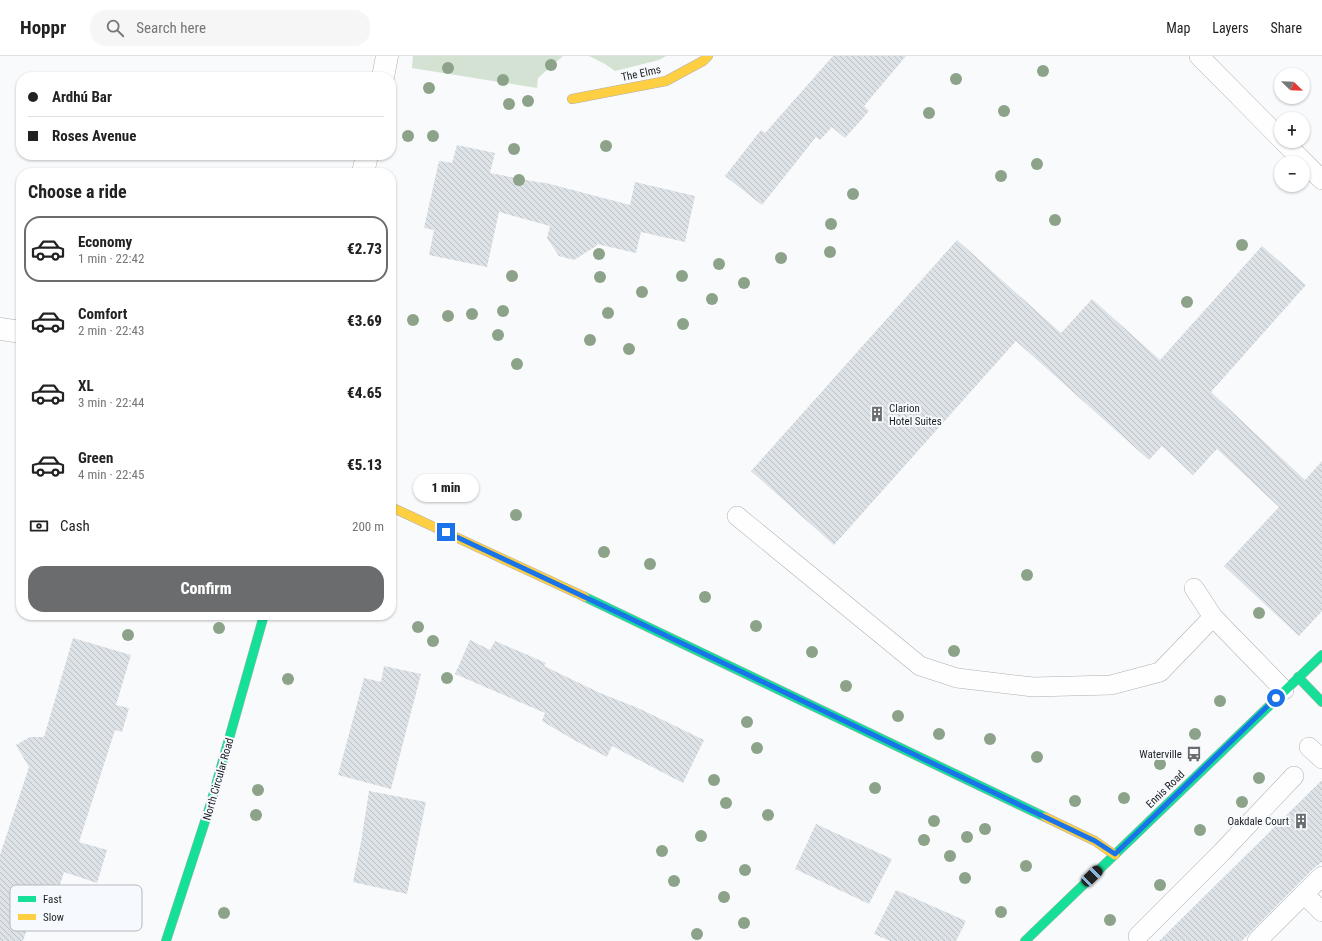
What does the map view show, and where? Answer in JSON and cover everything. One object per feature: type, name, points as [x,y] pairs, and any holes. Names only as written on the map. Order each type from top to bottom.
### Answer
[{"type":"street","points":[[384,72],[387,56]]},
{"type":"street","name":"The Elms","points":[[572,99],[666,81],[703,61],[708,56]]},
{"type":"street","points":[[0,329],[16,331]]},
{"type":"street","points":[[396,508],[625,616],[1095,841],[1115,854]]},
{"type":"street","name":"North Circular Road","points":[[166,941],[210,806],[263,620]]},
{"type":"street","name":"Ennis Road","points":[[1025,941],[1322,655]]},
{"type":"street","points":[[1298,677],[1322,702]]},
{"type":"lane","points":[[1199,56],[1274,132]]},
{"type":"lane","points":[[1290,148],[1322,180]]},
{"type":"lane","points":[[737,516],[920,666],[956,678],[1033,687],[1111,685],[1160,672],[1213,617]]},
{"type":"lane","points":[[1194,588],[1213,617],[1284,690]]},
{"type":"lane","points":[[1138,936],[1222,852],[1294,776]]},
{"type":"lane","points":[[1257,941],[1322,876]]},
{"type":"lane","points":[[1304,894],[1322,912]]},
{"type":"green space","points":[[413,56],[563,56],[538,78],[537,88],[412,68]]},
{"type":"green space","points":[[589,56],[666,56],[659,60],[615,71]]},
{"type":"building","points":[[833,56],[906,56],[864,106],[869,111],[845,138],[832,127],[820,140],[816,137],[762,205],[725,176],[761,130],[765,133]]},
{"type":"building","points":[[457,145],[495,153],[490,173],[542,182],[630,205],[635,182],[695,196],[685,242],[641,232],[636,253],[597,244],[574,260],[559,256],[547,238],[550,226],[499,212],[487,267],[429,255],[434,230],[424,228],[439,161],[452,163]]},
{"type":"building","name":"Clarion Hotel Suites","points":[[957,240],[1061,333],[1092,299],[1160,360],[1262,246],[1306,285],[1211,392],[1305,480],[1322,461],[1322,611],[1299,636],[1224,566],[1279,507],[1217,449],[1193,475],[1162,446],[1149,460],[1016,341],[834,545],[751,471]]},
{"type":"building","points":[[73,638],[131,655],[116,705],[129,708],[122,732],[115,730],[79,842],[107,850],[97,883],[64,872],[60,885],[10,885],[10,931],[26,931],[23,941],[0,941],[0,855],[29,767],[16,745],[30,737],[44,737]]},
{"type":"building","points":[[470,640],[490,650],[495,641],[546,663],[544,666],[600,693],[638,708],[704,740],[683,783],[612,746],[607,757],[542,721],[545,713],[455,674]]},
{"type":"building","points":[[384,666],[421,674],[391,789],[338,775],[364,678],[381,682]]},
{"type":"building","name":"Oakdale Court","points":[[1322,780],[1322,862],[1314,868],[1242,941],[1159,941]]},
{"type":"building","points":[[369,791],[426,802],[407,894],[353,882]]},
{"type":"building","points":[[816,824],[892,859],[869,904],[795,869]]},
{"type":"building","points":[[896,890],[966,921],[956,941],[890,941],[874,934]]},
{"type":"traffic: fast","points":[[585,597],[1045,817]]},
{"type":"traffic: fast","points":[[166,941],[210,806],[263,620]]},
{"type":"traffic: fast","points":[[1025,941],[1322,655]]},
{"type":"traffic: fast","points":[[1298,677],[1322,702]]},
{"type":"traffic: slow","points":[[572,99],[666,81],[703,61],[708,56]]},
{"type":"traffic: slow","points":[[396,509],[585,597]]},
{"type":"traffic: slow","points":[[1045,817],[1095,841],[1115,855]]},
{"type":"place","name":"Clarion Hotel Suites","points":[[877,414]]},
{"type":"place","name":"Waterville","points":[[1194,754]]},
{"type":"place","name":"Oakdale Court","points":[[1301,821]]},
{"type":"route","points":[[446,532],[1095,841],[1115,854],[1276,698]]}]
